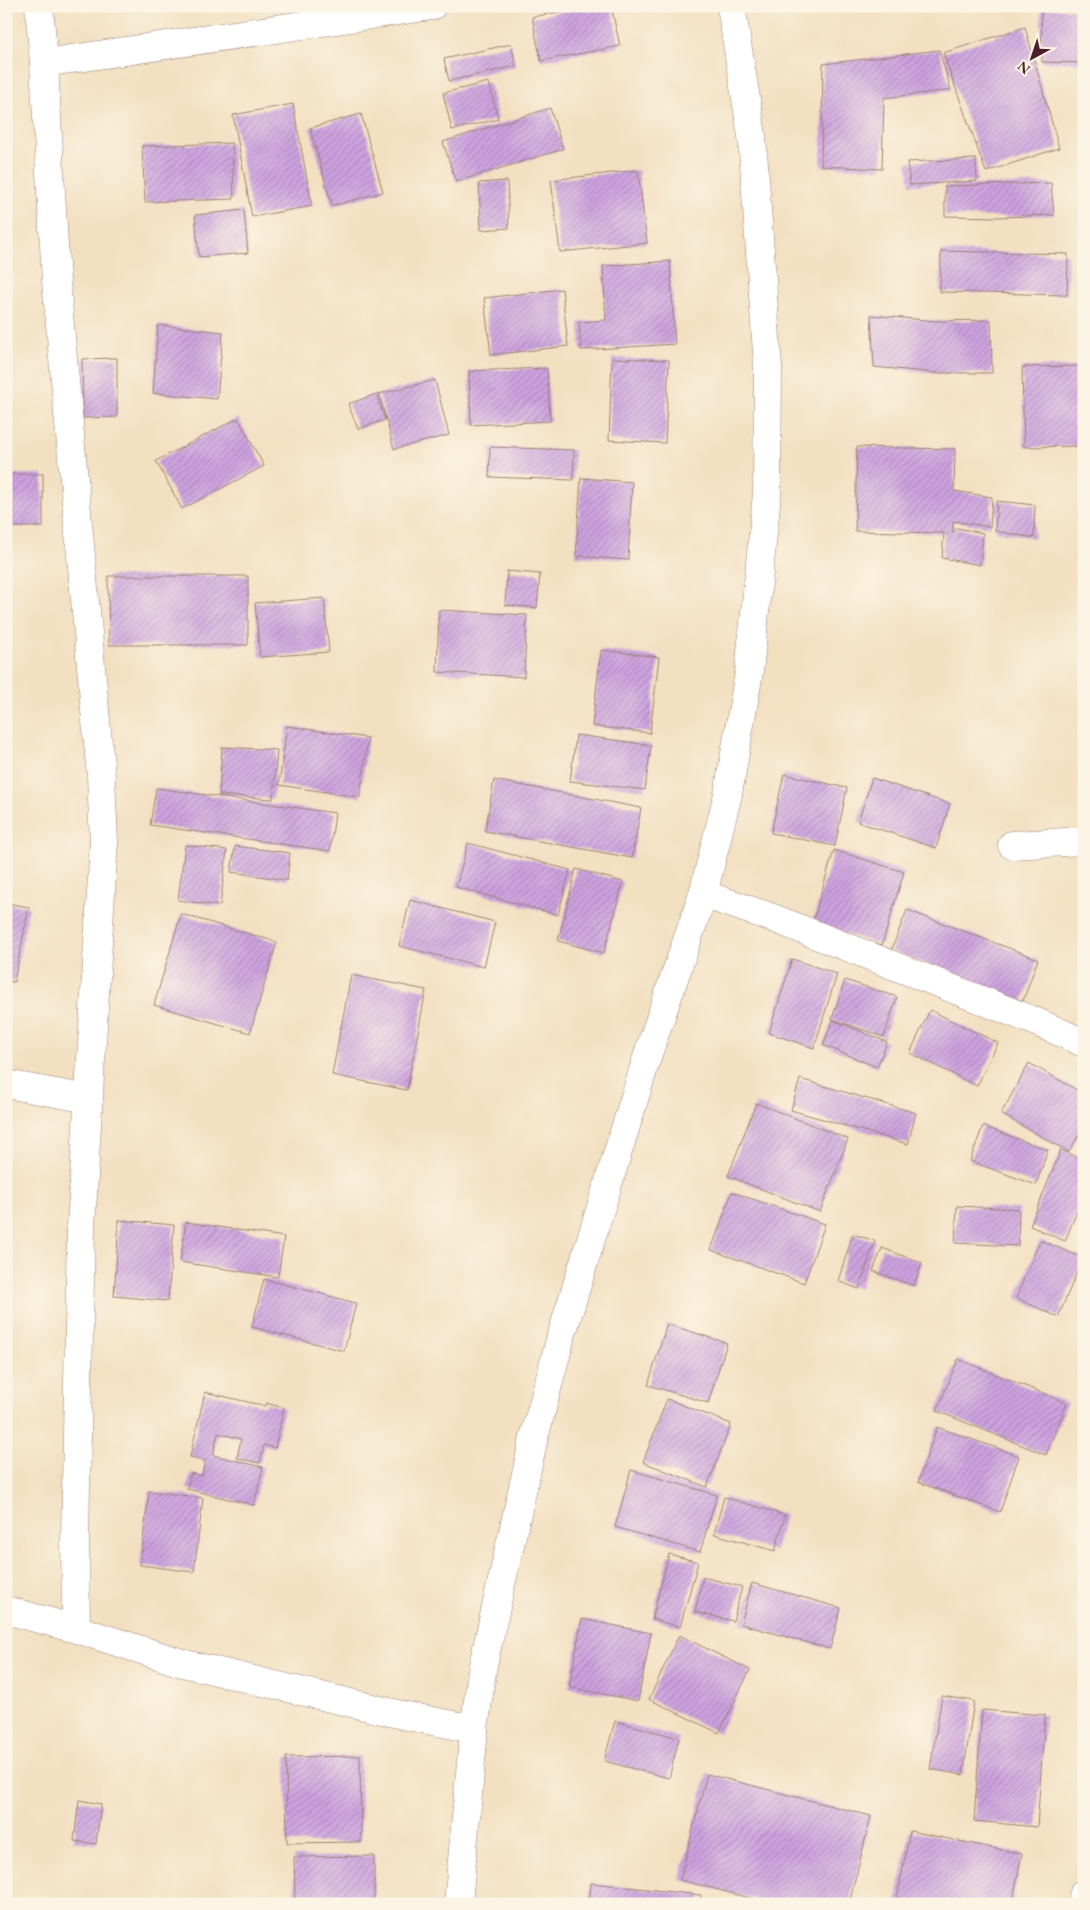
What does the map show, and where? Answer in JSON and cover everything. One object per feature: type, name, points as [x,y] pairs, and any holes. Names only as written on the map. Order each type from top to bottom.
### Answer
[{"type":"street","points":[[39,6],[44,62],[56,281],[101,776],[104,842],[81,1237],[75,1538],[76,1629]]},
{"type":"street","points":[[44,62],[432,6]]},
{"type":"street","points":[[458,1904],[474,1729],[483,1664],[534,1438],[560,1340],[649,1051],[703,894],[728,794],[750,672],[767,494],[768,367],[752,136],[731,6]]},
{"type":"street","points":[[1012,845],[1084,840]]},
{"type":"street","points":[[703,894],[773,918],[1032,1020],[1084,1043]]},
{"type":"street","points":[[6,1084],[89,1099]]},
{"type":"street","points":[[6,1610],[76,1629],[182,1663],[402,1715],[474,1729]]},
{"type":"street","points":[[1082,1904],[1084,1893]]},
{"type":"building","points":[[591,6],[611,6],[620,46],[541,61],[532,17]]},
{"type":"building","points":[[1041,8],[1084,10],[1084,63],[1042,62]]},
{"type":"building","points":[[1025,27],[1059,148],[986,172],[943,53]]},
{"type":"building","points":[[511,44],[516,66],[449,81],[444,59]]},
{"type":"building","points":[[939,50],[951,90],[884,98],[882,169],[821,166],[823,64]]},
{"type":"building","points":[[489,82],[498,119],[452,130],[443,93]]},
{"type":"building","points":[[293,104],[312,206],[252,217],[233,115]]},
{"type":"building","points":[[550,108],[563,149],[456,182],[443,142]]},
{"type":"building","points":[[361,114],[383,192],[332,206],[310,128]]},
{"type":"building","points":[[232,143],[234,199],[145,202],[142,146]]},
{"type":"building","points":[[976,159],[977,181],[910,185],[907,162]]},
{"type":"building","points":[[638,170],[647,243],[560,252],[551,180]]},
{"type":"building","points":[[507,181],[509,228],[481,230],[479,183]]},
{"type":"building","points":[[1051,183],[1054,215],[945,216],[945,186]]},
{"type":"building","points":[[244,210],[248,253],[199,257],[195,215]]},
{"type":"building","points":[[941,251],[1068,254],[1067,295],[940,292]]},
{"type":"building","points":[[670,261],[675,344],[581,350],[579,322],[606,320],[603,266]]},
{"type":"building","points":[[562,289],[568,346],[491,355],[484,298]]},
{"type":"building","points":[[871,315],[936,321],[991,320],[992,373],[937,373],[874,367]]},
{"type":"building","points":[[158,325],[223,332],[217,399],[153,393]]},
{"type":"building","points":[[117,358],[117,417],[83,418],[82,359]]},
{"type":"building","points":[[612,358],[669,360],[665,443],[609,440]]},
{"type":"building","points":[[1084,366],[1084,446],[1024,447],[1022,367]]},
{"type":"building","points":[[547,368],[550,421],[471,425],[469,371]]},
{"type":"building","points":[[435,380],[449,435],[394,449],[379,394]]},
{"type":"building","points":[[376,394],[385,420],[358,429],[348,404]]},
{"type":"building","points":[[238,418],[264,466],[182,509],[156,461]]},
{"type":"building","points":[[490,447],[574,450],[573,480],[489,477]]},
{"type":"building","points":[[857,447],[955,449],[954,491],[992,497],[990,527],[953,521],[953,533],[957,528],[983,533],[980,565],[942,558],[944,533],[855,531]]},
{"type":"building","points":[[6,474],[43,474],[43,527],[6,527]]},
{"type":"building","points":[[581,478],[632,482],[628,560],[576,556]]},
{"type":"building","points":[[997,501],[1035,505],[1034,538],[995,531]]},
{"type":"building","points":[[507,571],[540,574],[537,608],[505,605]]},
{"type":"building","points":[[108,576],[248,576],[248,645],[109,645]]},
{"type":"building","points":[[324,598],[329,652],[260,657],[255,603]]},
{"type":"building","points":[[439,610],[527,615],[524,677],[437,672]]},
{"type":"building","points":[[601,650],[659,657],[650,733],[592,726]]},
{"type":"building","points":[[287,726],[368,738],[360,797],[279,785]]},
{"type":"building","points":[[576,735],[651,745],[645,790],[570,781]]},
{"type":"building","points":[[222,747],[277,750],[273,799],[219,795]]},
{"type":"building","points":[[784,774],[847,788],[835,846],[771,833]]},
{"type":"building","points":[[872,778],[950,804],[936,848],[858,822]]},
{"type":"building","points":[[494,780],[641,808],[632,858],[485,831]]},
{"type":"building","points":[[156,788],[335,813],[330,851],[150,825]]},
{"type":"building","points":[[468,843],[570,870],[558,915],[456,887]]},
{"type":"building","points":[[185,845],[227,850],[220,906],[178,900]]},
{"type":"building","points":[[235,846],[290,853],[287,880],[231,872]]},
{"type":"building","points":[[834,850],[904,872],[882,945],[812,924]]},
{"type":"building","points":[[576,869],[623,882],[604,953],[558,941]]},
{"type":"building","points":[[410,900],[495,922],[484,967],[399,946]]},
{"type":"building","points":[[6,903],[29,907],[14,982],[6,981]]},
{"type":"building","points":[[907,910],[1038,959],[1023,1001],[891,951]]},
{"type":"building","points":[[181,914],[277,942],[250,1033],[154,1005]]},
{"type":"building","points":[[792,959],[837,974],[814,1048],[769,1033]]},
{"type":"building","points":[[351,975],[426,990],[407,1090],[332,1075]]},
{"type":"building","points":[[845,980],[897,997],[884,1037],[832,1019]]},
{"type":"building","points":[[930,1010],[998,1043],[977,1086],[910,1053]]},
{"type":"building","points":[[833,1020],[887,1042],[877,1067],[823,1045]]},
{"type":"building","points":[[1029,1063],[1084,1094],[1084,1126],[1069,1152],[1001,1114]]},
{"type":"building","points":[[800,1079],[916,1113],[908,1144],[791,1110]]},
{"type":"building","points":[[756,1103],[848,1139],[820,1212],[728,1176]]},
{"type":"building","points":[[983,1126],[1048,1150],[1036,1185],[970,1161]]},
{"type":"building","points":[[1061,1150],[1084,1160],[1084,1194],[1065,1241],[1030,1226]]},
{"type":"building","points":[[732,1192],[825,1224],[804,1283],[711,1250]]},
{"type":"building","points":[[957,1206],[1019,1209],[1018,1246],[955,1243]]},
{"type":"building","points":[[119,1220],[174,1225],[168,1301],[114,1296]]},
{"type":"building","points":[[186,1222],[284,1237],[278,1277],[180,1262]]},
{"type":"building","points":[[853,1234],[875,1241],[859,1289],[838,1281]]},
{"type":"building","points":[[1040,1240],[1083,1258],[1058,1317],[1016,1298]]},
{"type":"building","points":[[882,1248],[922,1263],[914,1286],[873,1271]]},
{"type":"building","points":[[264,1279],[356,1303],[344,1351],[252,1327]]},
{"type":"building","points":[[667,1324],[727,1343],[708,1403],[648,1385]]},
{"type":"building","points":[[958,1359],[1067,1403],[1046,1455],[937,1411]]},
{"type":"building","points":[[205,1392],[265,1406],[266,1403],[284,1408],[275,1448],[264,1445],[260,1463],[237,1458],[241,1439],[218,1433],[213,1455],[263,1467],[254,1505],[187,1489],[191,1473],[202,1476],[205,1461],[190,1457]]},
{"type":"building","points":[[667,1399],[731,1424],[707,1487],[643,1462]]},
{"type":"building","points":[[937,1427],[1019,1456],[1000,1512],[918,1482]]},
{"type":"building","points":[[631,1470],[717,1495],[700,1552],[615,1527]]},
{"type":"building","points":[[149,1491],[203,1498],[194,1572],[140,1565]]},
{"type":"building","points":[[724,1497],[785,1515],[775,1551],[714,1534]]},
{"type":"building","points":[[669,1554],[698,1562],[680,1627],[652,1619]]},
{"type":"building","points":[[703,1577],[742,1587],[733,1621],[695,1612]]},
{"type":"building","points":[[752,1583],[841,1608],[830,1649],[741,1624]]},
{"type":"building","points":[[582,1619],[651,1633],[638,1701],[569,1687]]},
{"type":"building","points":[[679,1635],[750,1670],[719,1733],[649,1699]]},
{"type":"building","points":[[942,1696],[974,1701],[963,1775],[930,1769]]},
{"type":"building","points":[[982,1710],[1045,1715],[1037,1827],[974,1821]]},
{"type":"building","points":[[615,1721],[679,1738],[669,1778],[604,1761]]},
{"type":"building","points":[[360,1756],[361,1842],[287,1843],[286,1757]]},
{"type":"building","points":[[707,1774],[871,1816],[849,1904],[773,1904],[680,1880]]},
{"type":"building","points":[[79,1800],[101,1804],[96,1844],[74,1841]]},
{"type":"building","points":[[910,1831],[1022,1854],[1012,1904],[896,1904]]},
{"type":"building","points":[[374,1856],[374,1904],[295,1904],[294,1857]]},
{"type":"building","points":[[591,1883],[701,1895],[700,1904],[589,1904]]}]
